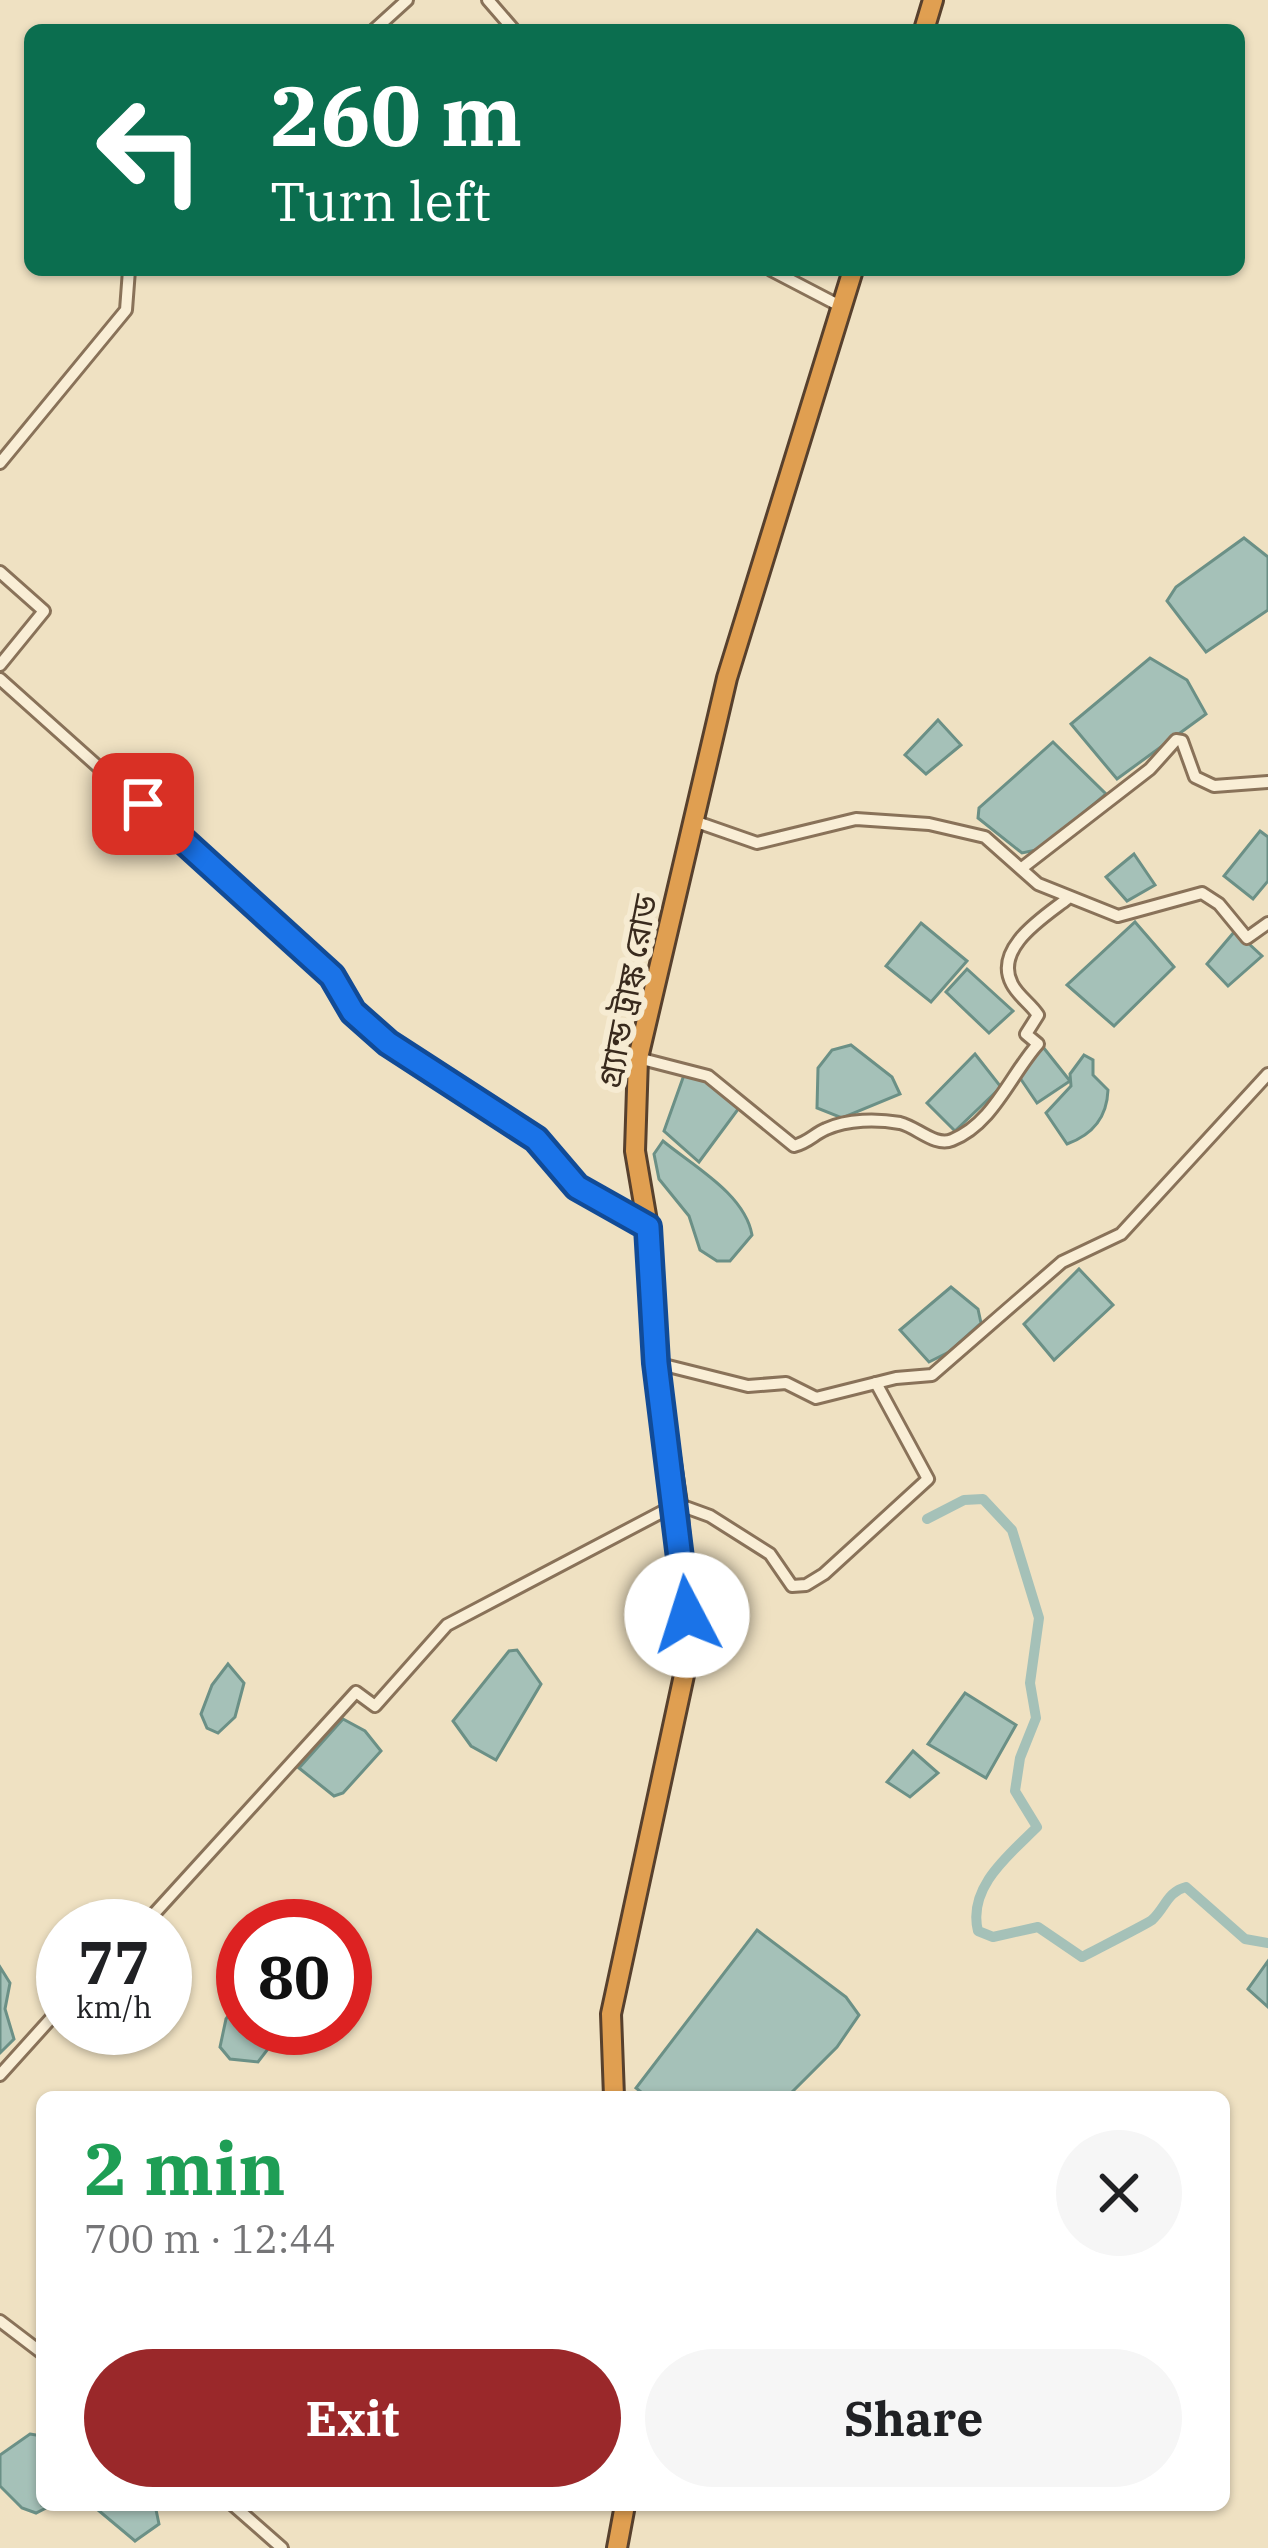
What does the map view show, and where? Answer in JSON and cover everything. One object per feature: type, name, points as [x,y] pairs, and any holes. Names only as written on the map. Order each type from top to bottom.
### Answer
[{"type":"highway","name":"গ্র্যান্ড ট্রাঙ্ক রোড","points":[[614,2091],[611,2014],[689,1652],[677,1504],[656,1363],[648,1227],[635,1151],[638,1058],[727,678],[851,276]]},
{"type":"highway","points":[[617,2548],[624,2511]]},
{"type":"street","points":[[381,24],[407,0]]},
{"type":"street","points":[[488,0],[509,24]]},
{"type":"street","points":[[0,463],[126,310],[129,276]]},
{"type":"street","points":[[782,276],[842,307]]},
{"type":"street","points":[[0,572],[44,611],[0,665]]},
{"type":"street","points":[[0,679],[332,976],[353,1012],[388,1043],[536,1139],[577,1187],[648,1227]]},
{"type":"street","points":[[1022,868],[1150,769],[1176,740],[1182,742],[1195,777],[1214,786],[1268,782]]},
{"type":"street","points":[[694,821],[758,844],[856,819],[929,824],[986,836],[1067,899],[1118,916],[1202,893],[1220,904],[1247,938],[1268,923]]},
{"type":"street","points":[[638,1058],[708,1076],[794,1146],[813,1141],[822,1130],[857,1120],[903,1124],[942,1142],[954,1140],[1006,1092],[1010,1076],[1038,1044],[1026,1034],[1038,1015],[1010,982],[1008,966],[1028,930],[1067,899]]},
{"type":"street","points":[[656,1363],[748,1386],[786,1382],[816,1398],[932,1375],[1062,1262],[1121,1234],[1268,1074]]},
{"type":"street","points":[[167,1899],[356,1692],[375,1706],[447,1625],[677,1504],[751,1541],[770,1554],[792,1586],[806,1586],[928,1479],[876,1383]]},
{"type":"street","points":[[0,2075],[36,2035]]},
{"type":"street","points":[[0,2321],[36,2348]]},
{"type":"street","points":[[240,2511],[282,2548]]},
{"type":"water","points":[[1244,538],[1268,557],[1268,610],[1206,652],[1167,601],[1176,587]]},
{"type":"water","points":[[1150,658],[1187,680],[1206,714],[1117,779],[1071,724]]},
{"type":"water","points":[[938,720],[961,745],[926,774],[905,755]]},
{"type":"water","points":[[1053,742],[1106,794],[1041,849],[1022,853],[978,818],[979,808]]},
{"type":"water","points":[[1260,831],[1268,837],[1268,881],[1253,899],[1224,876]]},
{"type":"water","points":[[1134,854],[1155,885],[1127,901],[1106,877]]},
{"type":"water","points":[[1135,922],[1174,967],[1114,1026],[1067,985]]},
{"type":"water","points":[[921,923],[967,961],[931,1002],[886,966]]},
{"type":"water","points":[[1235,931],[1262,956],[1228,986],[1207,964]]},
{"type":"water","points":[[967,969],[1013,1011],[989,1033],[946,992]]},
{"type":"water","points":[[851,1045],[892,1077],[900,1094],[842,1118],[817,1108],[818,1068],[832,1050]]},
{"type":"water","points":[[1043,1047],[1070,1081],[1037,1103],[1018,1075]]},
{"type":"water","points":[[975,1054],[1001,1087],[955,1131],[927,1103]]},
{"type":"water","points":[[1084,1055],[1093,1060],[1093,1075],[1108,1090],[1107,1100],[1096,1124],[1067,1144],[1046,1113],[1071,1086],[1070,1074]]},
{"type":"water","points":[[684,1075],[704,1079],[739,1108],[699,1162],[664,1131]]},
{"type":"water","points":[[663,1141],[729,1194],[747,1220],[752,1235],[730,1261],[717,1261],[700,1250],[689,1216],[659,1179],[654,1154]]},
{"type":"water","points":[[1079,1269],[1113,1305],[1054,1360],[1024,1324]]},
{"type":"water","points":[[951,1287],[978,1309],[981,1323],[949,1352],[929,1362],[900,1330]]},
{"type":"water","points":[[517,1650],[541,1684],[496,1760],[471,1746],[453,1721],[509,1651]]},
{"type":"water","points":[[228,1664],[244,1683],[235,1717],[218,1733],[207,1728],[201,1714],[212,1685]]},
{"type":"water","points":[[965,1693],[1016,1725],[986,1778],[928,1744]]},
{"type":"water","points":[[343,1719],[365,1731],[381,1751],[343,1793],[334,1796],[299,1768]]},
{"type":"water","points":[[913,1751],[938,1773],[910,1797],[887,1782]]},
{"type":"water","points":[[757,1930],[846,1997],[859,2015],[837,2047],[793,2091],[636,2088]]},
{"type":"water","points":[[1268,1961],[1268,2007],[1248,1989]]},
{"type":"water","points":[[0,1967],[10,1983],[5,2009],[14,2039],[0,2053]]},
{"type":"water","points":[[227,2055],[263,2055],[258,2062]]},
{"type":"water","points":[[30,2434],[36,2435],[36,2511],[40,2511],[36,2513],[22,2508],[0,2486],[0,2455]]},
{"type":"water","points":[[99,2511],[156,2511],[159,2524],[135,2541]]},
{"type":"waterway","points":[[927,1519],[964,1500],[983,1499],[1012,1530],[1039,1618],[1030,1683],[1036,1718],[1020,1758],[1015,1791],[1037,1827],[985,1886],[976,1915],[978,1931],[993,1937],[1038,1927],[1082,1957],[1152,1920],[1171,1896],[1186,1887],[1245,1939],[1268,1943]]},
{"type":"route","points":[[143,804],[332,976],[353,1012],[388,1043],[536,1139],[577,1187],[648,1227],[656,1363],[677,1504],[687,1615]]}]
